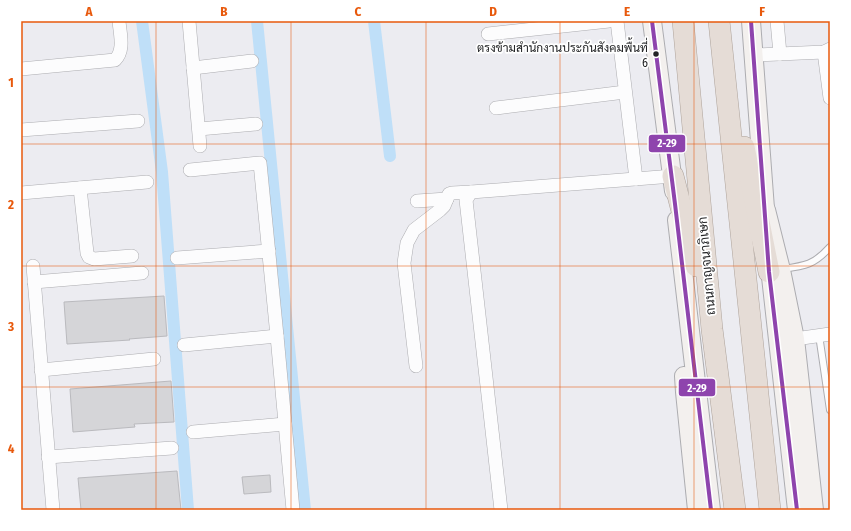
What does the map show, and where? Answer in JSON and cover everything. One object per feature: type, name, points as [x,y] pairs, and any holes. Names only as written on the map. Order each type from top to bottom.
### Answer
[{"type":"highway","name":"ถนนกาญจนาภิเษก","points":[[683,21],[712,329],[735,510]]},
{"type":"highway","points":[[720,27],[775,271]]},
{"type":"highway","points":[[720,27],[770,510]]},
{"type":"highway","points":[[673,176],[712,329]]},
{"type":"main road","points":[[652,21],[673,176],[682,269],[712,510]]},
{"type":"main road","points":[[751,21],[755,55],[766,208],[775,271],[797,510]]},
{"type":"main road","points":[[682,269],[685,392],[697,510]]},
{"type":"main road","points":[[775,271],[795,339],[814,510]]},
{"type":"street","points":[[21,69],[115,60],[120,55],[122,48],[119,21]]},
{"type":"street","points":[[189,21],[200,146]]},
{"type":"street","points":[[488,34],[609,21]]},
{"type":"street","points":[[617,21],[636,179]]},
{"type":"street","points":[[777,21],[780,54]]},
{"type":"street","points":[[755,55],[827,50],[830,98]]},
{"type":"street","points":[[193,68],[252,61]]},
{"type":"street","points":[[496,108],[625,92]]},
{"type":"street","points":[[21,130],[138,121]]},
{"type":"street","points":[[199,129],[256,124]]},
{"type":"street","points":[[190,170],[260,163],[293,510]]},
{"type":"street","points":[[416,366],[404,264],[407,243],[414,230],[444,206],[449,194],[673,176]]},
{"type":"street","points":[[21,193],[147,182]]},
{"type":"street","points":[[80,188],[87,253],[89,257],[94,259],[132,256]]},
{"type":"street","points":[[471,192],[466,200],[501,510]]},
{"type":"street","points":[[417,201],[447,199]]},
{"type":"street","points":[[177,258],[269,251]]},
{"type":"street","points":[[33,266],[53,510]]},
{"type":"street","points":[[34,282],[142,273]]},
{"type":"street","points":[[795,339],[825,335]]},
{"type":"street","points":[[184,345],[277,336]]},
{"type":"street","points":[[42,370],[154,359]]},
{"type":"street","points":[[193,432],[285,424]]},
{"type":"street","points":[[48,457],[172,448]]},
{"type":"lane","points":[[775,271],[814,262],[830,247]]},
{"type":"lane","points":[[825,335],[830,410]]},
{"type":"building","points":[[164,296],[167,336],[67,344],[64,302]]},
{"type":"building","points":[[171,381],[174,422],[134,424],[135,427],[73,432],[70,389]]},
{"type":"building","points":[[177,471],[181,510],[81,510],[78,478]]},
{"type":"building","points":[[270,475],[271,492],[244,494],[242,477]]},
{"type":"waterway","points":[[142,21],[162,172],[188,510]]},
{"type":"waterway","points":[[257,21],[305,510]]},
{"type":"waterway","points":[[374,21],[390,156]]},
{"type":"transit line","name":"2-29","points":[[652,21],[711,510]]},
{"type":"transit line","name":"2-29","points":[[751,21],[769,272],[797,510]]},
{"type":"place","name":"ตรงข้ามสำนักงานประกันสังคมพื้นที่ 6","points":[[656,54]]}]
